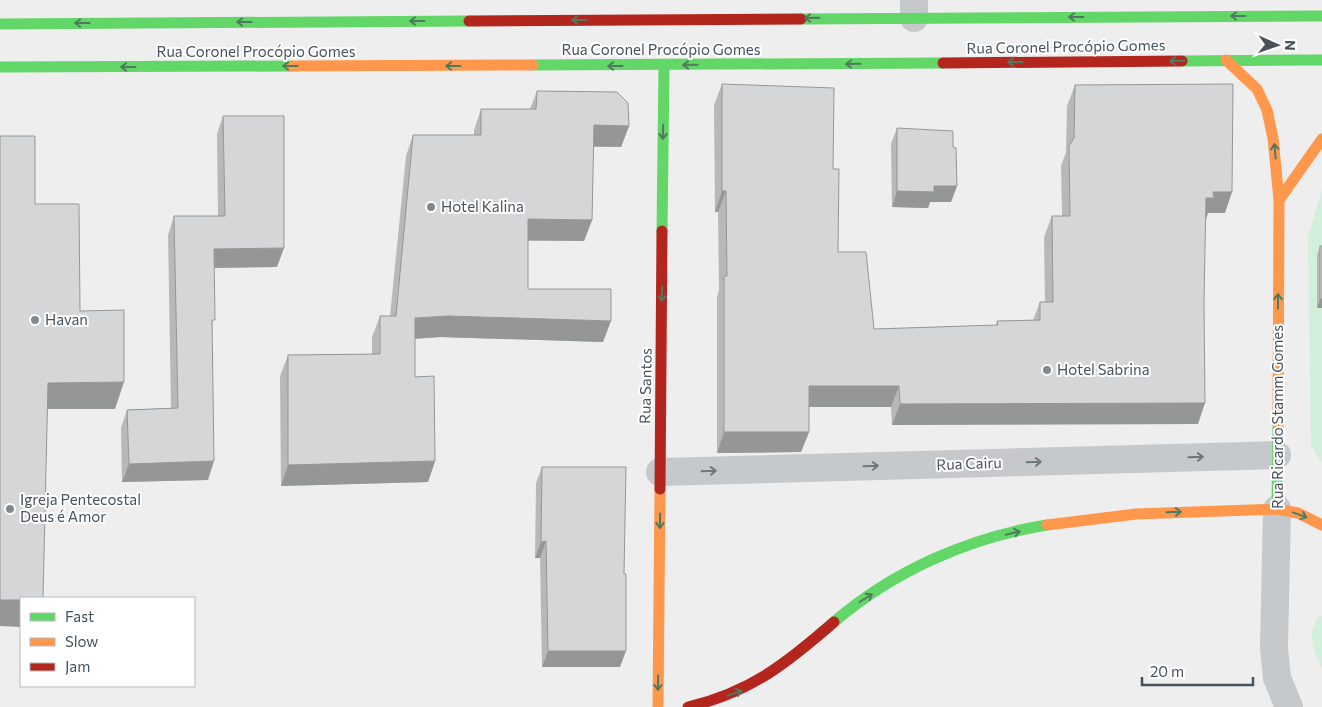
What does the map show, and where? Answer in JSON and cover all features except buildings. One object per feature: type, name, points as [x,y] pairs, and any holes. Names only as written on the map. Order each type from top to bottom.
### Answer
[{"type":"main road","points":[[363,22],[364,7]]},
{"type":"main road","name":"Rua Coronel Procópio Gomes","points":[[0,24],[363,22],[914,9],[1322,16]]},
{"type":"main road","name":"Rua Ricardo Stamm Gomes","points":[[1226,60],[1257,90],[1267,110],[1273,138],[1279,200],[1277,509]]},
{"type":"main road","name":"Rua Coronel Procópio Gomes","points":[[0,67],[664,65],[1322,60]]},
{"type":"main road","name":"Rua Santos","points":[[658,707],[664,65]]},
{"type":"main road","points":[[1279,200],[1322,139]]},
{"type":"main road","points":[[688,707],[706,704],[744,689],[784,666],[859,602],[910,571],[974,542],[1049,525],[1142,513],[1277,509],[1298,513],[1322,525]]},
{"type":"street","name":"Rua Cairu","points":[[660,472],[1277,455]]},
{"type":"street","name":"Rua Ricardo Stamm Gomes","points":[[1277,509],[1274,648],[1277,678],[1289,707]]},
{"type":"green space","points":[[1322,190],[1322,463],[1311,446],[1308,237]]},
{"type":"green space","points":[[1322,616],[1322,669],[1312,642],[1315,622]]},
{"type":"traffic: fast","points":[[801,19],[1322,16]]},
{"type":"traffic: fast","points":[[0,24],[469,21]]},
{"type":"traffic: fast","points":[[1182,61],[1322,60]]},
{"type":"traffic: fast","points":[[533,65],[943,63]]},
{"type":"traffic: fast","points":[[662,231],[664,65]]},
{"type":"traffic: fast","points":[[0,67],[291,66]]},
{"type":"traffic: fast","points":[[1277,509],[1278,424]]},
{"type":"traffic: fast","points":[[834,622],[881,587],[934,559],[990,538],[1047,525]]},
{"type":"traffic: slow","points":[[1226,60],[1257,89],[1267,110],[1273,138],[1279,200],[1278,424]]},
{"type":"traffic: slow","points":[[291,66],[533,65]]},
{"type":"traffic: slow","points":[[1279,200],[1322,139]]},
{"type":"traffic: slow","points":[[658,707],[660,489]]},
{"type":"traffic: slow","points":[[1047,525],[1136,514],[1277,509],[1298,513],[1322,525]]},
{"type":"traffic: jam","points":[[469,21],[801,19]]},
{"type":"traffic: jam","points":[[943,63],[1182,61]]},
{"type":"traffic: jam","points":[[660,489],[662,231]]},
{"type":"traffic: jam","points":[[688,707],[731,693],[767,674],[784,663],[834,622]]},
{"type":"place","name":"Hotel Kalina","points":[[431,207]]},
{"type":"place","name":"Havan","points":[[35,320]]},
{"type":"place","name":"Hotel Sabrina","points":[[1047,370]]},
{"type":"place","name":"Igreja Pentecostal Deus é Amor","points":[[10,509]]}]
